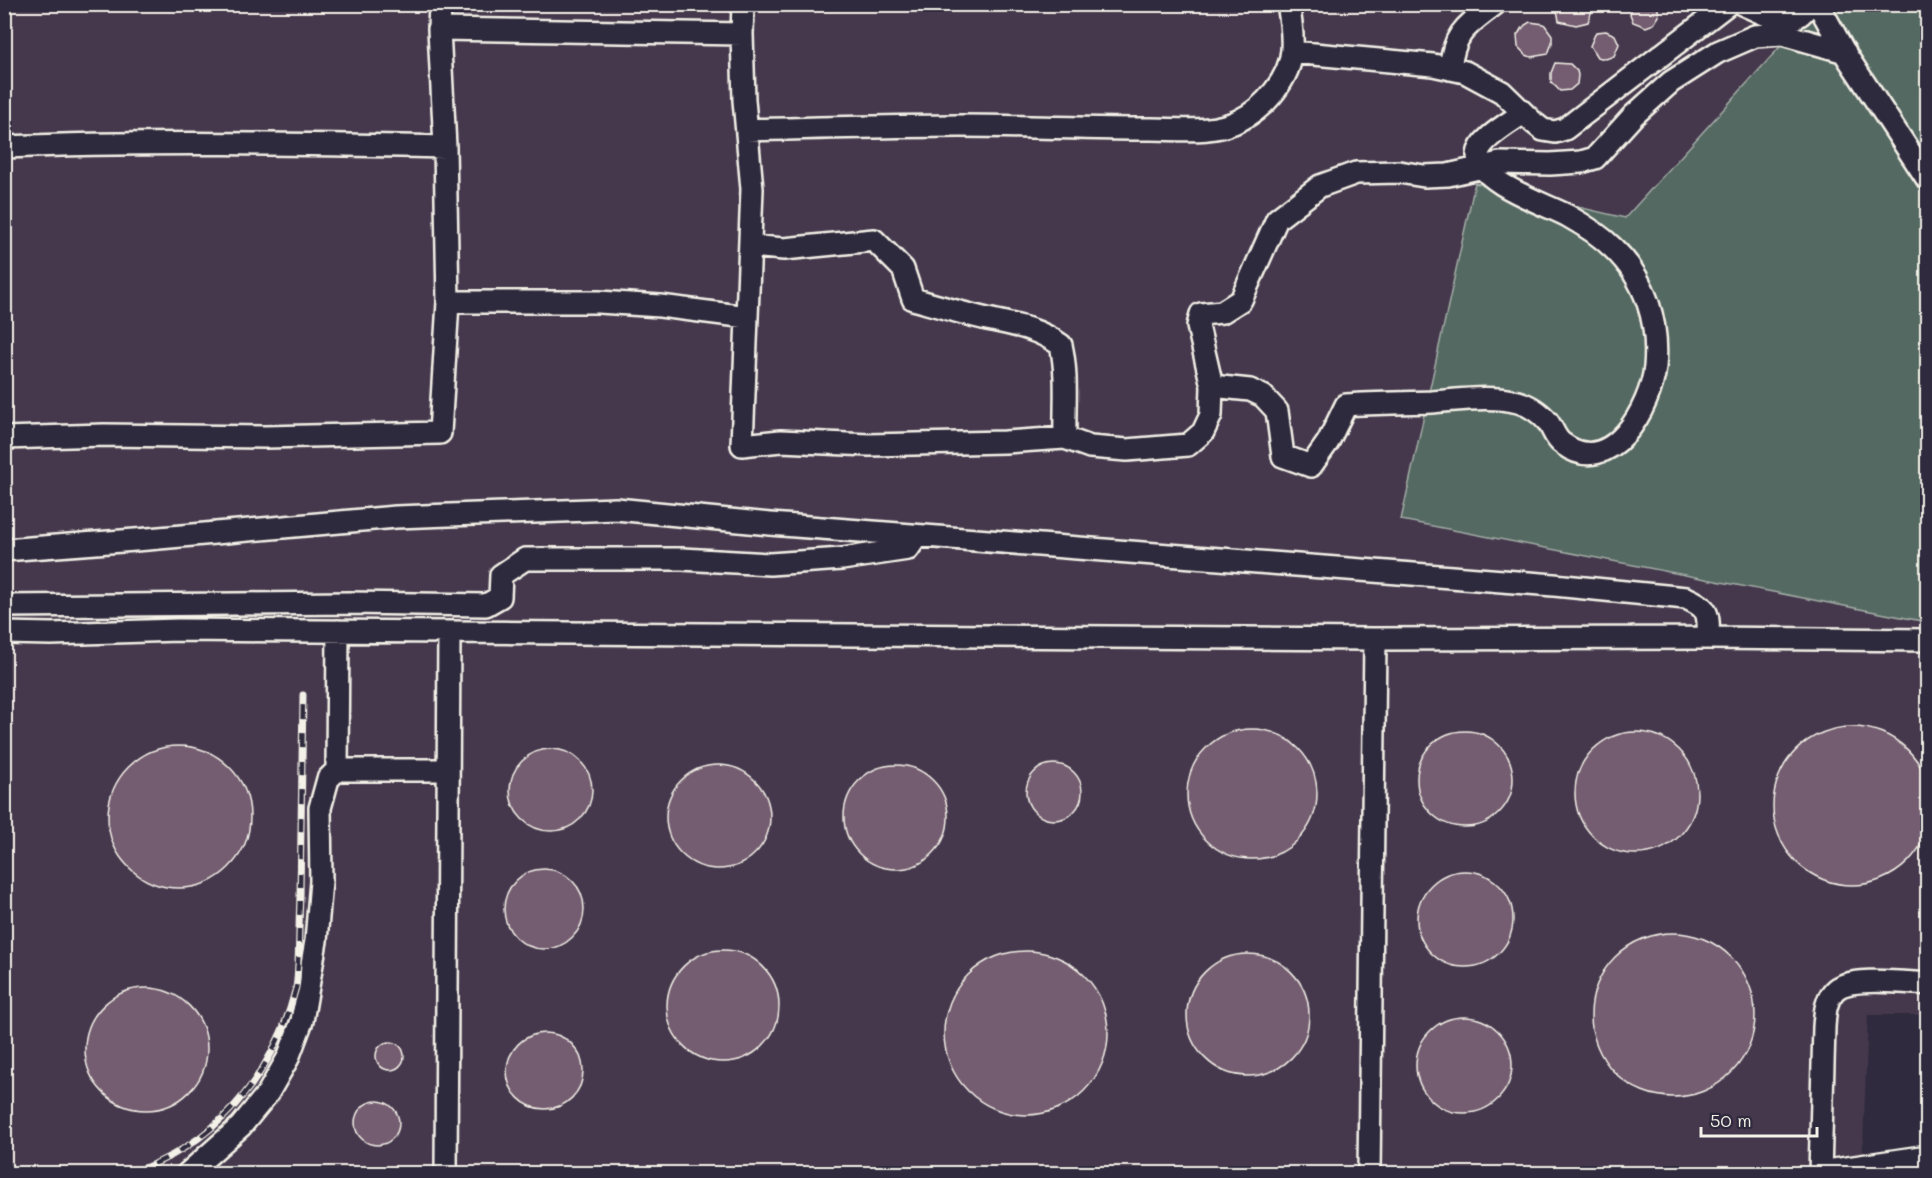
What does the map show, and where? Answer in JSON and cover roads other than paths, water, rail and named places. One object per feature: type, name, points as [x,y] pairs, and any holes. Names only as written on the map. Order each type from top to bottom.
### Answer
[{"type":"street","points":[[4,438],[104,435],[265,437],[440,433],[448,302],[440,4]]},
{"type":"street","points":[[743,4],[742,34],[752,189],[742,445],[780,441],[869,445],[1065,438],[1090,447],[1127,450],[1188,445],[1203,432],[1211,415],[1212,386],[1198,326],[1201,314],[1222,312],[1240,300],[1277,219],[1320,186],[1356,173],[1399,172],[1424,176],[1448,175],[1500,163],[1571,163],[1594,159],[1633,116],[1671,82],[1718,52],[1755,36],[1782,34],[1845,52]]},
{"type":"street","points":[[747,130],[961,126],[1140,129],[1222,127],[1240,120],[1260,107],[1286,72],[1292,52],[1288,4]]},
{"type":"street","points":[[1450,69],[1455,41],[1464,28],[1495,4]]},
{"type":"street","points":[[1292,52],[1433,65],[1465,72],[1502,92],[1544,130],[1555,132],[1565,129],[1728,4]]},
{"type":"street","points":[[1742,4],[1782,20],[1794,20],[1803,15],[1809,4]]},
{"type":"street","points":[[1818,4],[1845,52],[1928,180]]},
{"type":"street","points":[[439,29],[742,34]]},
{"type":"street","points":[[1212,386],[1250,390],[1263,396],[1277,411],[1283,456],[1311,466],[1328,442],[1346,405],[1485,399],[1512,401],[1519,402],[1540,414],[1561,443],[1578,452],[1590,453],[1604,450],[1617,443],[1629,432],[1647,398],[1654,374],[1657,346],[1654,319],[1644,291],[1630,268],[1613,248],[1591,230],[1568,216],[1506,186],[1482,166],[1478,154],[1486,139],[1523,113]]},
{"type":"street","points":[[4,147],[176,144],[445,147]]},
{"type":"street","points":[[750,246],[784,249],[874,240],[903,269],[913,299],[986,319],[1024,326],[1048,336],[1061,345],[1066,366],[1065,438]]},
{"type":"street","points":[[448,302],[599,302],[660,306],[747,317]]},
{"type":"street","points":[[4,550],[396,517],[616,509],[770,524],[1554,585],[1686,598],[1700,604],[1709,618],[1708,638]]},
{"type":"street","points":[[4,606],[349,603],[486,605],[500,597],[501,575],[525,559],[682,559],[770,564],[806,562],[908,549],[917,536]]},
{"type":"street","points":[[4,633],[51,634],[178,630],[1375,639],[1928,640]]},
{"type":"street","points":[[187,1173],[241,1126],[268,1093],[288,1058],[302,1021],[316,941],[321,881],[320,808],[328,779],[337,770],[338,631]]},
{"type":"street","points":[[446,1173],[449,632]]},
{"type":"street","points":[[1369,1173],[1375,639]]},
{"type":"street","points":[[337,770],[448,770]]},
{"type":"street","points":[[1928,984],[1848,982],[1834,990],[1827,1004],[1824,1027],[1820,1173],[1928,1156]]},
{"type":"railway","points":[[127,1174],[158,1162],[186,1147],[235,1105],[255,1080],[272,1052],[285,1022],[297,978],[303,695]]}]
